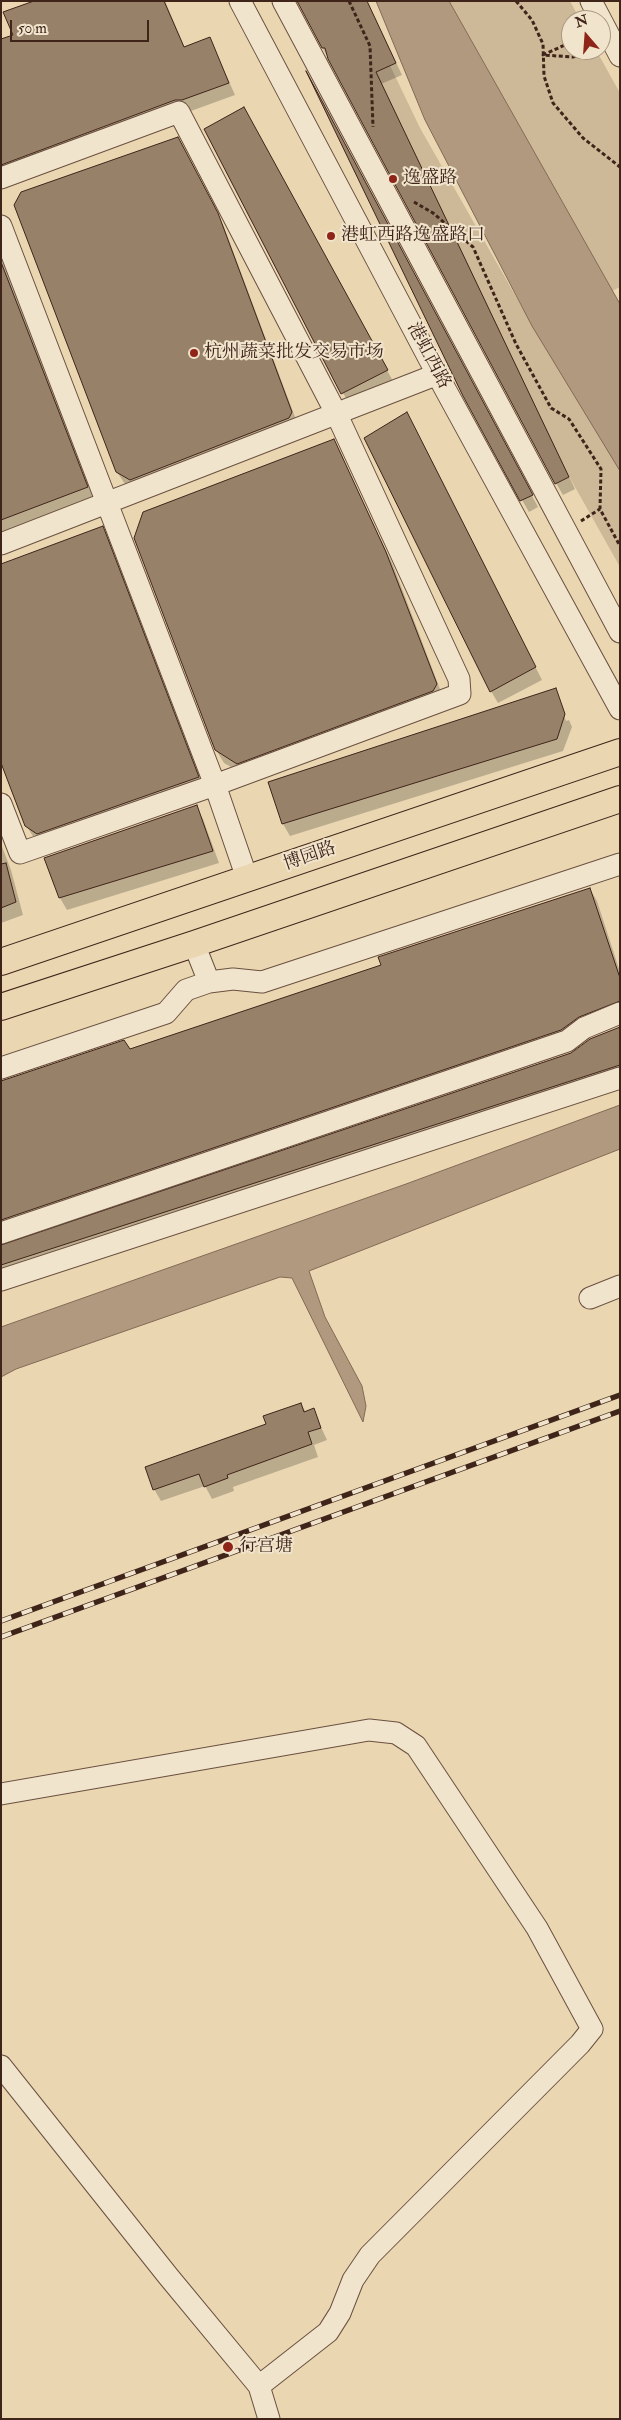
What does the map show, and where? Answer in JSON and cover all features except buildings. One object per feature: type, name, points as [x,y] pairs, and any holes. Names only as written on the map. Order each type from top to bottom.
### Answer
[{"type":"main road","name":"博园路","points":[[1,962],[620,752]]},
{"type":"main road","points":[[1,1007],[194,944],[620,799]]},
{"type":"street","name":"港虹西路","points":[[240,1],[438,374],[620,710]]},
{"type":"street","points":[[283,1],[620,632]]},
{"type":"street","points":[[611,39],[620,56]]},
{"type":"street","points":[[1,178],[179,112],[337,415],[459,679],[460,694],[215,785],[20,853],[1,804]]},
{"type":"street","points":[[1,226],[215,785],[247,878]]},
{"type":"street","points":[[1,544],[337,415],[438,374]]},
{"type":"street","points":[[1,1068],[166,1012],[186,990],[209,982],[233,979],[262,982],[620,864]]},
{"type":"street","points":[[194,944],[209,982]]},
{"type":"street","points":[[1,1233],[567,1041],[584,1028],[620,1012]]},
{"type":"street","points":[[1,1280],[620,1078]]},
{"type":"street","points":[[590,1298],[620,1286]]},
{"type":"street","points":[[1,1794],[369,1730],[396,1733],[416,1746],[537,1928],[592,2029],[580,2044],[370,2255],[353,2280],[340,2313],[328,2332],[259,2386]]},
{"type":"street","points":[[1,2066],[168,2276],[259,2386],[269,2419]]},
{"type":"path","points":[[349,1],[370,46],[373,132]]},
{"type":"path","points":[[516,1],[532,20],[543,44],[544,76],[553,103],[583,138],[620,166]]},
{"type":"path","points":[[543,55],[561,46]]},
{"type":"path","points":[[543,55],[561,56]]},
{"type":"path","points":[[411,201],[433,213],[473,247],[516,344],[551,408],[569,419],[601,469],[600,509],[620,546]]},
{"type":"shaded area","points":[[331,1],[359,1],[420,128],[523,309],[537,321],[620,465],[620,567],[456,275]]},
{"type":"shaded area","points":[[376,1],[449,1],[620,304],[620,471],[532,326],[425,120]]},
{"type":"shaded area","points":[[449,1],[570,1],[575,10],[561,10],[561,60],[602,60],[620,93],[620,287],[612,291]]},
{"type":"shaded area","points":[[620,1105],[620,1149],[309,1271],[325,1317],[362,1386],[366,1406],[363,1422],[292,1278],[280,1277],[16,1369],[1,1377],[1,1327],[406,1184]]},
{"type":"railway","points":[[1,1621],[620,1395]]},
{"type":"railway","points":[[1,1637],[620,1411]]},
{"type":"place","name":"逸盛路","points":[[393,179]]},
{"type":"place","name":"港虹西路逸盛路口","points":[[331,236]]},
{"type":"place","name":"杭州蔬菜批发交易市场","points":[[194,353]]},
{"type":"place","name":"行宫塘","points":[[228,1547]]}]
